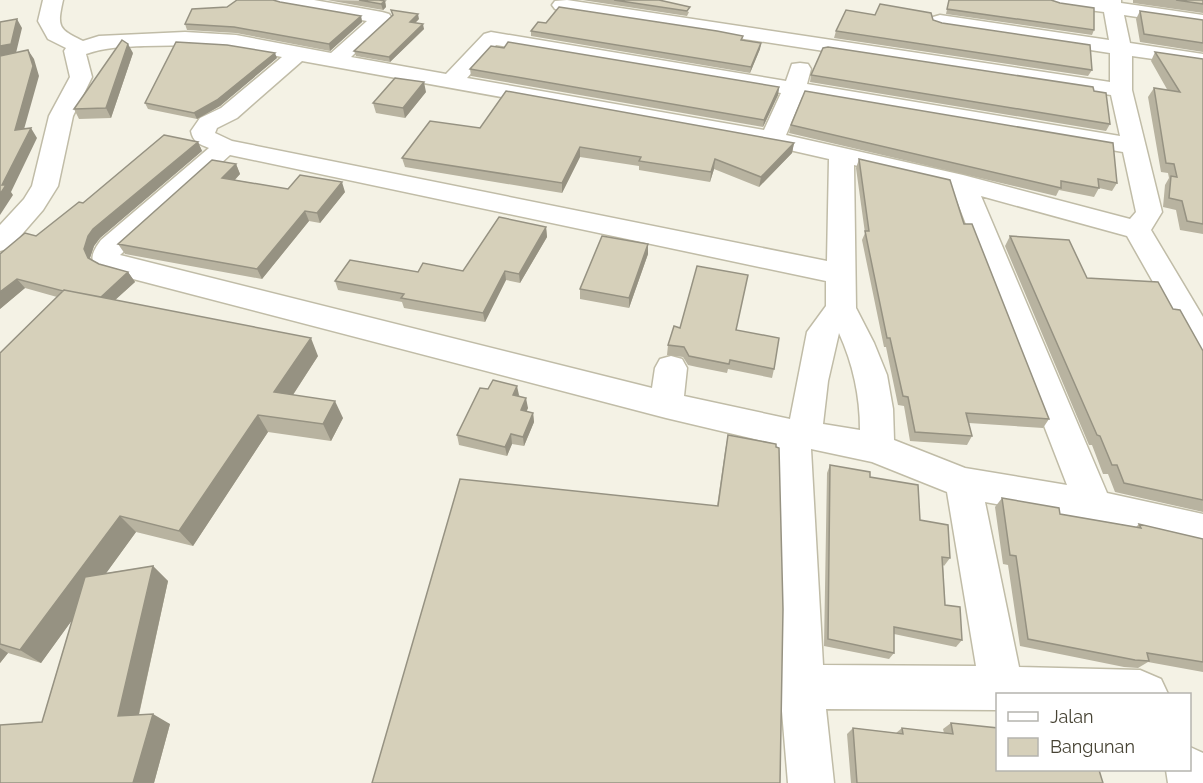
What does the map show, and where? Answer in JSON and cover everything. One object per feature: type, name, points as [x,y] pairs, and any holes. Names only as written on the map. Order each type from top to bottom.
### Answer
[{"type":"street","points":[[53,0],[48,21],[55,34],[82,48]]},
{"type":"street","points":[[282,0],[382,18],[335,61]]},
{"type":"street","points":[[1058,0],[1112,4],[1203,21]]},
{"type":"street","points":[[1112,4],[1121,48],[1121,90],[1149,212],[1137,230]]},
{"type":"street","points":[[562,5],[1121,90]]},
{"type":"street","points":[[940,21],[1203,60]]},
{"type":"street","points":[[0,242],[34,204],[45,186],[61,116],[81,77],[74,51],[99,42],[130,39],[194,38],[236,41],[335,61],[772,139],[963,183],[1137,230],[1203,343]]},
{"type":"street","points":[[452,81],[491,38],[795,87],[1133,146]]},
{"type":"street","points":[[772,139],[795,87],[807,43]]},
{"type":"street","points":[[297,54],[229,113],[208,123],[203,131],[204,137],[225,147],[841,274]]},
{"type":"street","points":[[225,147],[111,246],[106,254],[106,260],[114,264],[666,405],[876,448],[963,483],[1094,506],[1203,531]]},
{"type":"street","points":[[841,156],[841,308],[858,338],[875,386],[878,423],[876,448]]},
{"type":"street","points":[[963,183],[1094,506]]},
{"type":"street","points":[[811,783],[802,687],[799,434],[822,332],[841,308]]},
{"type":"street","points":[[666,405],[671,368]]},
{"type":"street","points":[[963,483],[1002,688]]},
{"type":"street","points":[[802,687],[1002,688],[1143,693]]},
{"type":"building","points":[[237,0],[273,0],[361,16],[329,44],[234,27],[185,24],[192,9],[227,7]]},
{"type":"building","points":[[359,0],[379,0],[385,1],[381,4]]},
{"type":"building","points":[[614,0],[659,0],[690,7],[687,11]]},
{"type":"building","points":[[949,0],[1051,0],[1094,8],[1094,30],[947,9]]},
{"type":"building","points":[[1176,0],[1203,0],[1203,4]]},
{"type":"building","points":[[880,4],[931,13],[933,20],[942,23],[1090,45],[1092,70],[836,31],[846,10],[875,15]]},
{"type":"building","points":[[559,7],[717,31],[743,36],[741,40],[761,43],[751,67],[531,31],[538,22],[546,23]]},
{"type":"building","points":[[391,10],[418,14],[410,22],[423,24],[389,57],[354,51],[393,15]]},
{"type":"building","points":[[1140,11],[1203,20],[1203,43],[1144,34]]},
{"type":"building","points":[[17,19],[11,44],[0,46],[0,22]]},
{"type":"building","points":[[122,40],[128,44],[106,108],[74,109]]},
{"type":"building","points":[[176,42],[227,45],[275,53],[217,100],[194,113],[145,103]]},
{"type":"building","points":[[508,42],[779,87],[764,120],[470,69],[491,46],[504,48]]},
{"type":"building","points":[[823,48],[1093,87],[1094,91],[1106,93],[1110,124],[811,75]]},
{"type":"building","points":[[28,50],[33,66],[15,130],[31,128],[2,185],[6,185],[0,194],[0,56]]},
{"type":"building","points":[[1155,52],[1203,59],[1203,224],[1187,221],[1182,201],[1169,198],[1171,176],[1177,177],[1174,164],[1166,163],[1154,88],[1180,92]]},
{"type":"building","points":[[395,78],[424,82],[403,108],[373,103]]},
{"type":"building","points":[[506,91],[794,143],[761,177],[715,159],[711,172],[639,161],[641,157],[580,147],[562,183],[402,158],[430,121],[480,128]]},
{"type":"building","points":[[805,91],[1113,143],[1117,183],[1098,179],[1099,188],[1061,181],[1061,188],[791,125]]},
{"type":"building","points":[[164,135],[198,142],[93,229],[84,249],[88,258],[99,264],[128,272],[101,297],[63,291],[17,279],[0,292],[0,254],[25,233],[36,236],[79,202],[83,203]]},
{"type":"building","points":[[859,159],[950,180],[964,224],[972,224],[1049,419],[966,413],[972,436],[915,432],[908,397],[903,396],[890,338],[887,338],[865,231],[869,231]]},
{"type":"building","points":[[212,160],[236,164],[222,178],[288,189],[300,175],[342,182],[317,213],[305,211],[257,269],[118,244]]},
{"type":"building","points":[[499,217],[546,227],[519,274],[505,271],[483,313],[401,298],[404,294],[335,281],[350,260],[418,272],[423,263],[463,271]]},
{"type":"building","points":[[602,236],[648,244],[629,298],[580,289]]},
{"type":"building","points":[[1010,236],[1069,240],[1087,278],[1158,282],[1173,309],[1180,310],[1203,351],[1203,500],[1124,483],[1117,465],[1112,465],[1100,436],[1097,435]]},
{"type":"building","points":[[697,266],[748,275],[736,330],[779,338],[774,369],[730,360],[729,364],[689,356],[684,347],[668,345],[674,326],[680,328]]},
{"type":"building","points":[[64,290],[311,338],[274,392],[335,401],[323,424],[258,415],[179,531],[120,516],[20,650],[0,644],[0,353]]},
{"type":"building","points":[[493,380],[517,386],[513,395],[526,398],[521,410],[533,413],[523,437],[511,434],[505,447],[457,435],[480,388],[488,389]]},
{"type":"building","points":[[728,435],[776,444],[779,448],[783,609],[780,783],[372,783],[460,479],[718,506]]},
{"type":"building","points":[[830,465],[870,472],[870,477],[918,485],[920,520],[948,525],[950,558],[942,557],[945,605],[960,607],[962,640],[894,627],[894,653],[828,639]]},
{"type":"building","points":[[1002,498],[1059,508],[1060,514],[1141,528],[1139,524],[1203,539],[1203,662],[1147,653],[1149,661],[1135,660],[1028,639],[1016,556],[1010,555]]},
{"type":"building","points":[[153,566],[118,716],[153,714],[133,783],[0,783],[0,725],[42,722],[85,577]]},
{"type":"building","points":[[951,723],[996,728],[996,771],[1099,771],[1103,783],[857,783],[853,728],[903,734],[902,728],[953,734]]}]
